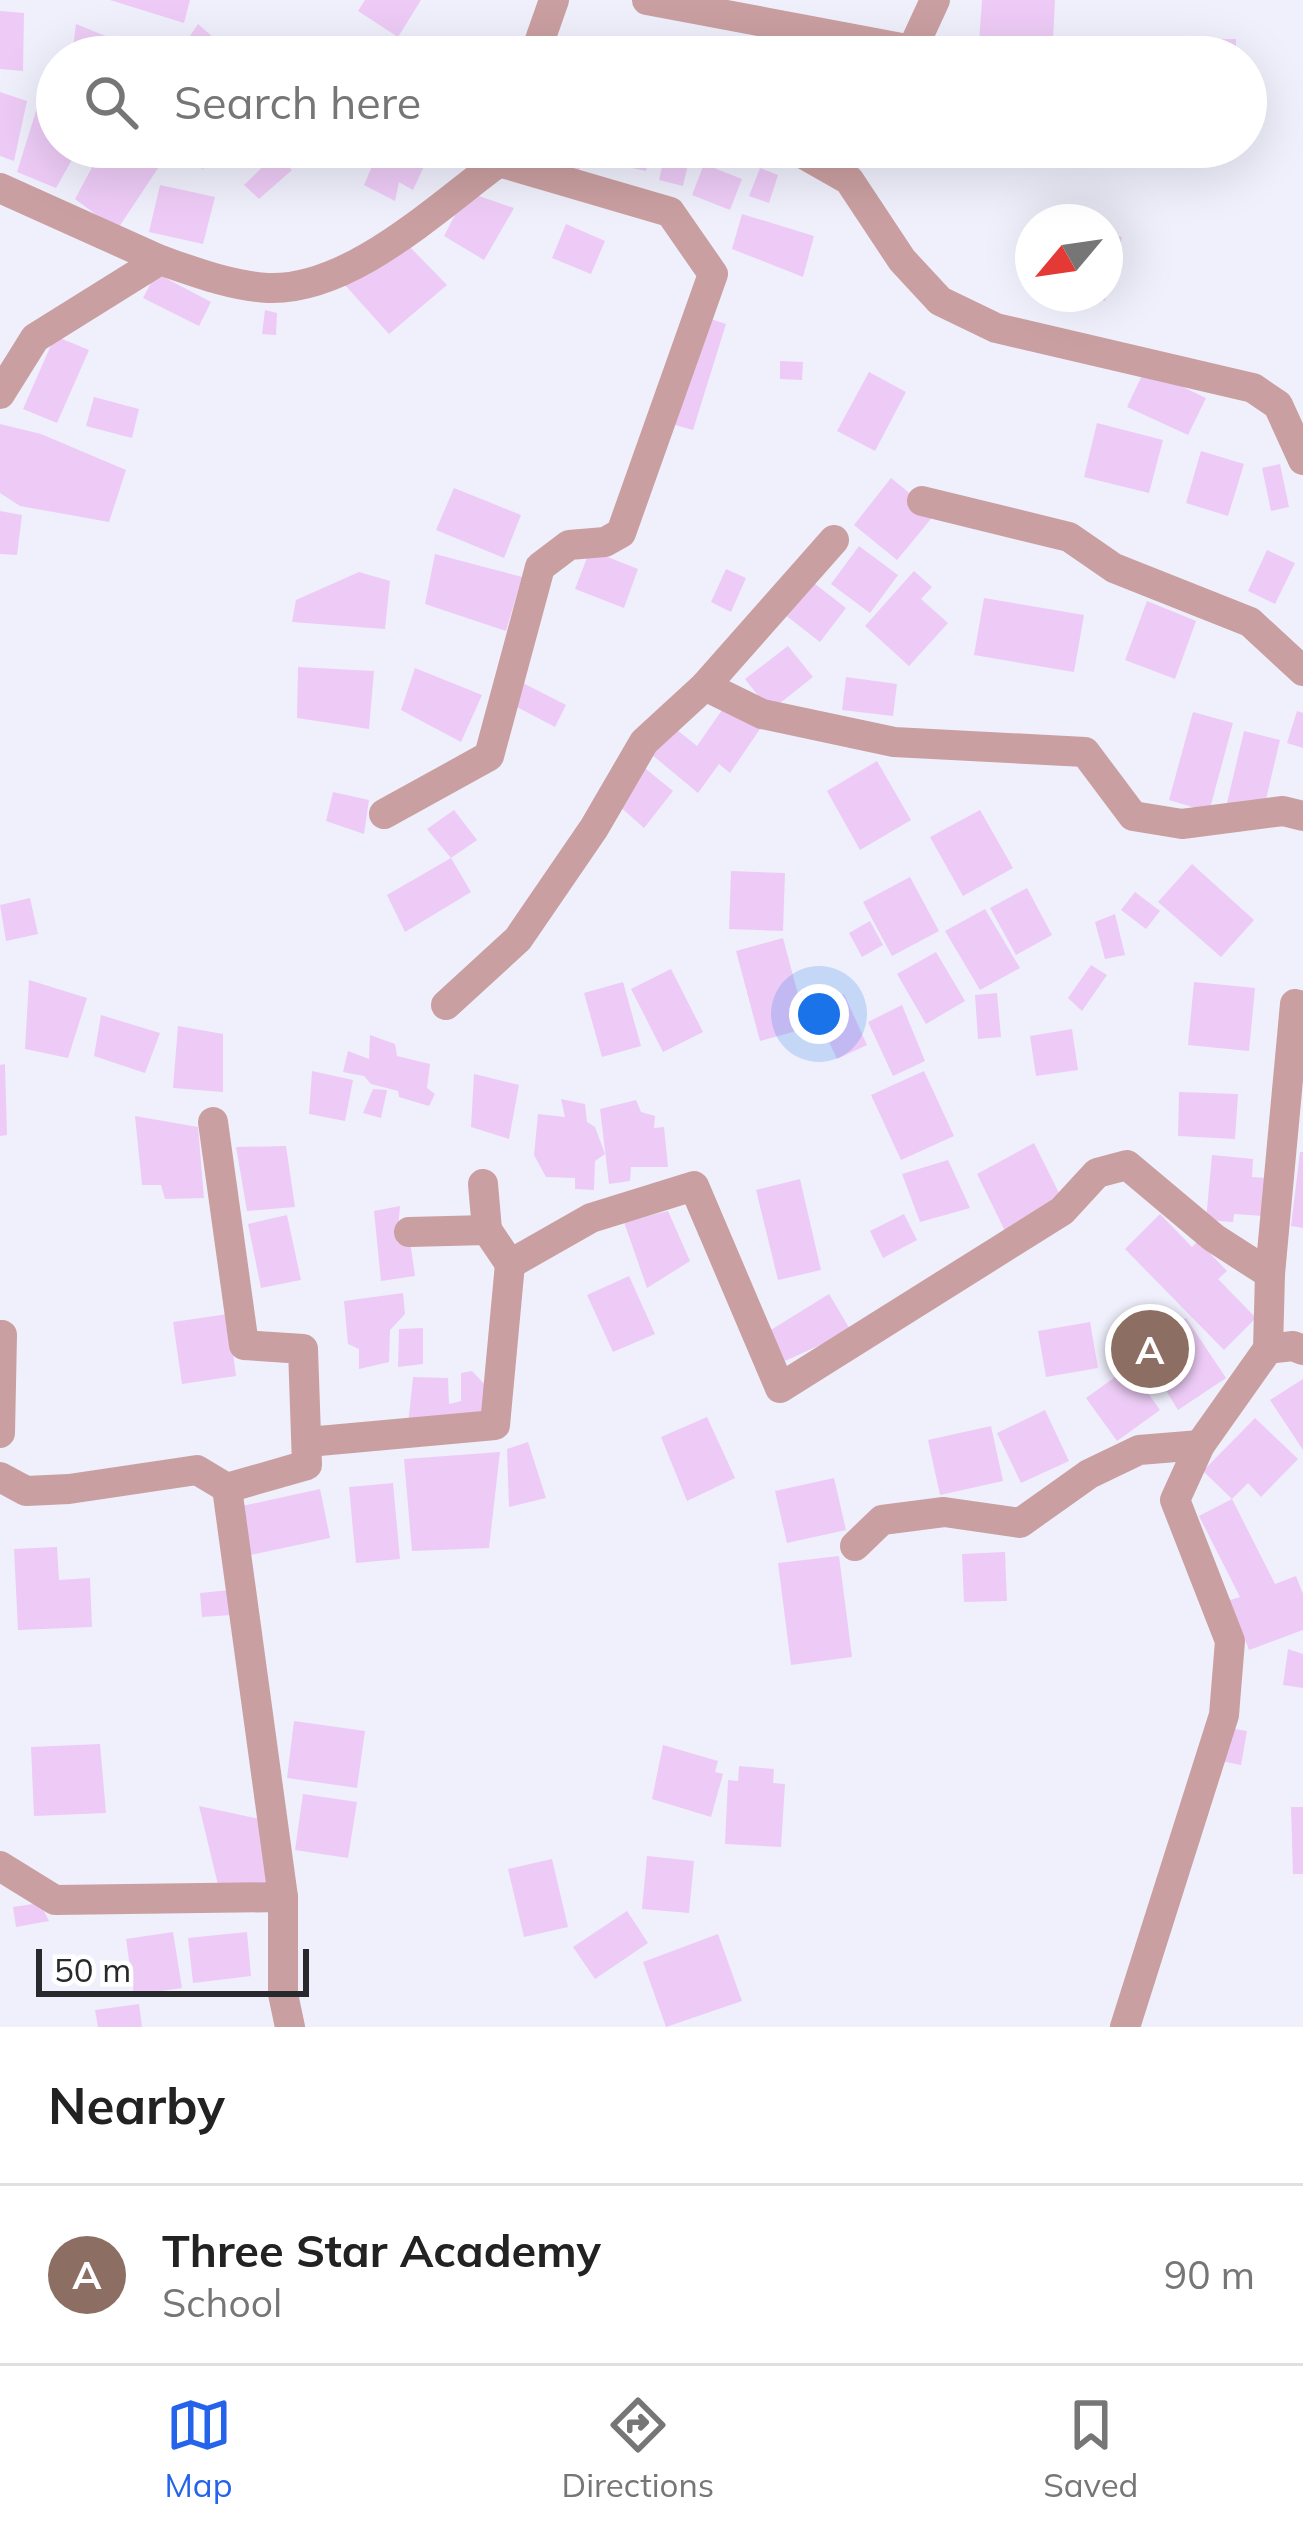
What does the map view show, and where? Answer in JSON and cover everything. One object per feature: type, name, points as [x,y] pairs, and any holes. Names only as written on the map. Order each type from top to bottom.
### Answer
[{"type":"street","points":[[541,36],[554,0]]},
{"type":"street","points":[[647,0],[838,36]]},
{"type":"street","points":[[918,36],[934,0]]},
{"type":"street","points":[[0,188],[160,260],[231,283],[267,288],[303,286],[352,267],[483,168]]},
{"type":"street","points":[[384,814],[489,756],[540,567],[569,545],[605,542],[621,533],[713,274],[670,212],[543,168]]},
{"type":"street","points":[[829,168],[849,179],[902,260],[940,301],[996,328],[1253,388],[1278,405],[1303,460]]},
{"type":"street","points":[[0,394],[34,338],[160,260]]},
{"type":"street","points":[[922,501],[1069,537],[1114,568],[1250,622],[1303,671]]},
{"type":"street","points":[[446,1005],[518,939],[594,828],[644,742],[705,686],[834,540]]},
{"type":"street","points":[[705,686],[762,714],[894,742],[1084,752],[1133,816],[1181,824],[1282,811],[1303,816]]},
{"type":"street","points":[[1126,2027],[1224,1715],[1230,1641],[1175,1500],[1200,1445],[1268,1349],[1270,1274],[1300,998]]},
{"type":"street","points":[[0,1478],[26,1491],[197,1470],[227,1488],[307,1465],[303,1349],[244,1345],[214,1122]]},
{"type":"street","points":[[510,1264],[591,1218],[694,1186],[780,1388],[1062,1211],[1097,1173],[1127,1165],[1214,1238],[1270,1274]]},
{"type":"street","points":[[308,1442],[495,1425],[510,1264],[487,1230],[483,1184]]},
{"type":"street","points":[[409,1232],[487,1230]]},
{"type":"street","points":[[0,1433],[2,1335]]},
{"type":"street","points":[[1268,1349],[1293,1346],[1303,1350]]},
{"type":"street","points":[[855,1546],[882,1520],[944,1512],[1020,1523],[1089,1474],[1138,1450],[1200,1445]]},
{"type":"street","points":[[227,1488],[283,1897],[283,1994],[290,2027]]},
{"type":"street","points":[[0,1866],[55,1900],[283,1897]]},
{"type":"building","points":[[110,0],[190,0],[184,23]]},
{"type":"building","points":[[365,0],[421,0],[399,36],[358,11]]},
{"type":"building","points":[[982,0],[1055,0],[1053,36],[979,36]]},
{"type":"building","points":[[0,11],[24,13],[23,71],[0,69]]},
{"type":"building","points":[[76,24],[106,36],[75,36]]},
{"type":"building","points":[[198,24],[212,36],[190,36]]},
{"type":"building","points":[[0,92],[27,101],[14,161],[0,156]]},
{"type":"building","points":[[36,111],[36,168],[67,168],[56,188],[17,172]]},
{"type":"building","points":[[92,168],[158,168],[117,230],[75,199]]},
{"type":"building","points":[[262,168],[292,170],[259,199],[244,185]]},
{"type":"building","points":[[371,168],[423,168],[413,190],[399,182],[395,201],[364,185]]},
{"type":"building","points":[[662,168],[687,168],[683,186],[659,180]]},
{"type":"building","points":[[702,168],[742,179],[730,210],[692,195]]},
{"type":"building","points":[[760,168],[778,175],[769,203],[749,196]]},
{"type":"building","points":[[160,185],[215,197],[203,244],[149,232]]},
{"type":"building","points":[[467,192],[514,208],[484,260],[444,236]]},
{"type":"building","points":[[742,214],[814,236],[803,277],[732,249]]},
{"type":"building","points":[[566,224],[605,241],[591,274],[552,258]]},
{"type":"building","points":[[404,241],[447,285],[389,334],[345,285]]},
{"type":"building","points":[[156,273],[211,302],[199,326],[143,298]]},
{"type":"building","points":[[265,310],[277,313],[276,335],[262,334]]},
{"type":"building","points":[[708,318],[726,324],[693,430],[675,425]]},
{"type":"building","points":[[55,336],[89,350],[57,423],[23,409]]},
{"type":"building","points":[[780,361],[803,362],[802,380],[780,379]]},
{"type":"building","points":[[1145,369],[1206,398],[1188,435],[1127,407]]},
{"type":"building","points":[[869,372],[906,392],[875,451],[837,431]]},
{"type":"building","points":[[94,397],[139,409],[132,438],[86,426]]},
{"type":"building","points":[[1097,423],[1163,440],[1149,493],[1084,477]]},
{"type":"building","points":[[0,424],[41,434],[126,470],[109,522],[20,506],[0,493]]},
{"type":"building","points":[[1201,451],[1244,464],[1228,516],[1186,503]]},
{"type":"building","points":[[1280,464],[1289,507],[1271,511],[1262,468]]},
{"type":"building","points":[[891,478],[935,514],[897,560],[854,525]]},
{"type":"building","points":[[454,488],[521,515],[504,558],[436,530]]},
{"type":"building","points":[[0,511],[22,515],[17,555],[0,554]]},
{"type":"building","points":[[859,546],[898,575],[870,613],[831,584]]},
{"type":"building","points":[[590,550],[638,569],[624,608],[575,589]]},
{"type":"building","points":[[1267,550],[1295,563],[1275,604],[1248,591]]},
{"type":"building","points":[[435,554],[522,577],[506,631],[425,604]]},
{"type":"building","points":[[726,569],[746,578],[731,612],[711,602]]},
{"type":"building","points":[[914,571],[932,587],[921,599],[948,623],[909,666],[865,626]]},
{"type":"building","points":[[359,572],[390,581],[385,629],[292,622],[296,600]]},
{"type":"building","points":[[810,580],[846,608],[820,642],[784,614]]},
{"type":"building","points":[[984,598],[1084,615],[1074,672],[974,655]]},
{"type":"building","points":[[1147,601],[1196,621],[1175,679],[1125,660]]},
{"type":"building","points":[[788,646],[813,677],[770,711],[745,679]]},
{"type":"building","points":[[298,667],[374,671],[369,729],[297,718]]},
{"type":"building","points":[[415,668],[482,695],[461,742],[401,710]]},
{"type":"building","points":[[846,677],[897,684],[893,716],[842,710]]},
{"type":"building","points":[[523,683],[566,705],[555,727],[517,707]]},
{"type":"building","points":[[729,700],[764,723],[730,773],[719,764],[698,793],[651,754],[672,726],[697,746]]},
{"type":"building","points":[[1297,711],[1303,713],[1303,748],[1287,743]]},
{"type":"building","points":[[1193,712],[1233,723],[1209,812],[1169,800]]},
{"type":"building","points":[[1244,731],[1280,740],[1263,812],[1227,803]]},
{"type":"building","points":[[877,761],[911,820],[860,850],[827,791]]},
{"type":"building","points":[[641,765],[673,791],[644,828],[617,804]]},
{"type":"building","points":[[333,792],[369,800],[364,834],[326,821]]},
{"type":"building","points":[[454,810],[477,840],[451,858],[427,829]]},
{"type":"building","points":[[980,810],[1013,868],[963,896],[930,837]]},
{"type":"building","points":[[451,858],[471,892],[405,932],[387,895]]},
{"type":"building","points":[[1192,864],[1254,920],[1221,957],[1158,902]]},
{"type":"building","points":[[731,871],[785,873],[783,931],[729,929]]},
{"type":"building","points":[[910,877],[939,931],[892,956],[863,902]]},
{"type":"building","points":[[1027,888],[1052,935],[1016,955],[990,908]]},
{"type":"building","points":[[1135,892],[1160,911],[1146,929],[1121,910]]},
{"type":"building","points":[[30,898],[38,934],[6,941],[0,905]]},
{"type":"building","points":[[985,909],[1020,968],[980,990],[945,931]]},
{"type":"building","points":[[1115,914],[1125,955],[1105,959],[1095,922]]},
{"type":"building","points":[[870,921],[883,945],[862,957],[849,933]]},
{"type":"building","points":[[783,938],[807,1028],[760,1041],[736,951]]},
{"type":"building","points":[[936,952],[965,1001],[926,1024],[897,974]]},
{"type":"building","points":[[1091,965],[1107,975],[1082,1011],[1068,998]]},
{"type":"building","points":[[671,969],[703,1032],[663,1052],[631,989]]},
{"type":"building","points":[[29,980],[87,998],[68,1058],[25,1049]]},
{"type":"building","points":[[623,982],[641,1046],[602,1057],[584,993]]},
{"type":"building","points":[[1194,982],[1255,988],[1249,1051],[1188,1045]]},
{"type":"building","points":[[997,993],[1001,1037],[978,1039],[975,995]]},
{"type":"building","points":[[844,994],[867,1045],[837,1059],[813,1008]]},
{"type":"building","points":[[902,1005],[925,1061],[893,1076],[868,1022]]},
{"type":"building","points":[[101,1015],[160,1033],[145,1073],[94,1056]]},
{"type":"building","points":[[178,1026],[223,1034],[223,1092],[173,1088]]},
{"type":"building","points":[[1072,1029],[1078,1070],[1036,1076],[1030,1036]]},
{"type":"building","points":[[370,1035],[395,1044],[397,1056],[430,1064],[427,1088],[435,1094],[429,1106],[399,1097],[398,1091],[371,1084],[364,1076],[343,1072],[348,1051],[369,1059]]},
{"type":"building","points":[[5,1064],[7,1135],[0,1136],[0,1065]]},
{"type":"building","points":[[312,1071],[353,1080],[345,1121],[309,1114]]},
{"type":"building","points":[[924,1071],[954,1136],[901,1160],[871,1095]]},
{"type":"building","points":[[474,1074],[519,1085],[509,1139],[471,1127]]},
{"type":"building","points":[[373,1089],[387,1090],[381,1118],[363,1113]]},
{"type":"building","points":[[1179,1092],[1238,1094],[1235,1139],[1178,1136]]},
{"type":"building","points":[[561,1099],[585,1104],[587,1122],[595,1127],[605,1154],[595,1161],[594,1190],[575,1189],[575,1178],[546,1177],[534,1155],[538,1114],[565,1117]]},
{"type":"building","points":[[636,1100],[641,1112],[655,1116],[654,1128],[664,1127],[668,1167],[631,1167],[630,1181],[609,1184],[600,1109]]},
{"type":"building","points":[[135,1116],[198,1127],[204,1198],[165,1199],[161,1185],[142,1185]]},
{"type":"building","points":[[1034,1143],[1062,1199],[1005,1231],[977,1174]]},
{"type":"building","points":[[286,1146],[295,1207],[247,1211],[236,1147]]},
{"type":"building","points":[[1303,1152],[1303,1228],[1291,1226]]},
{"type":"building","points":[[1212,1155],[1253,1159],[1252,1177],[1266,1178],[1263,1216],[1234,1214],[1233,1222],[1206,1220]]},
{"type":"building","points":[[948,1160],[970,1208],[920,1222],[902,1174]]},
{"type":"building","points":[[800,1179],[821,1270],[778,1280],[756,1190]]},
{"type":"building","points":[[400,1206],[397,1243],[410,1241],[415,1276],[381,1281],[374,1211]]},
{"type":"building","points":[[668,1211],[690,1261],[647,1288],[624,1222]]},
{"type":"building","points":[[904,1214],[917,1240],[883,1258],[870,1231]]},
{"type":"building","points":[[1160,1214],[1192,1247],[1198,1241],[1227,1271],[1218,1279],[1256,1318],[1224,1350],[1125,1249]]},
{"type":"building","points":[[287,1215],[301,1280],[261,1288],[248,1224]]},
{"type":"building","points":[[629,1276],[655,1334],[613,1352],[587,1295]]},
{"type":"building","points":[[403,1293],[405,1314],[390,1330],[389,1362],[359,1369],[359,1349],[348,1344],[344,1301]]},
{"type":"building","points":[[829,1294],[851,1331],[785,1361],[766,1333]]},
{"type":"building","points":[[228,1314],[236,1376],[182,1384],[173,1322]]},
{"type":"building","points":[[1186,1318],[1226,1378],[1178,1410],[1138,1345]]},
{"type":"building","points":[[1090,1322],[1098,1368],[1046,1377],[1038,1331]]},
{"type":"building","points":[[423,1328],[423,1364],[398,1367],[399,1329]]},
{"type":"building","points":[[1129,1367],[1160,1410],[1117,1441],[1086,1398]]},
{"type":"building","points":[[472,1371],[485,1385],[487,1418],[408,1425],[413,1377],[448,1378],[449,1404],[461,1401],[461,1373]]},
{"type":"building","points":[[1303,1379],[1303,1450],[1270,1400]]},
{"type":"building","points":[[1045,1410],[1069,1461],[1021,1483],[997,1433]]},
{"type":"building","points":[[707,1417],[735,1478],[687,1501],[661,1437]]},
{"type":"building","points":[[1255,1418],[1298,1459],[1261,1497],[1248,1483],[1232,1499],[1203,1471]]},
{"type":"building","points":[[991,1426],[1003,1481],[940,1495],[928,1440]]},
{"type":"building","points":[[528,1442],[546,1498],[509,1507],[507,1449]]},
{"type":"building","points":[[500,1452],[489,1548],[412,1551],[404,1459]]},
{"type":"building","points":[[834,1478],[846,1530],[787,1543],[775,1491]]},
{"type":"building","points":[[393,1483],[400,1559],[356,1563],[349,1487]]},
{"type":"building","points":[[320,1489],[330,1538],[250,1555],[242,1506]]},
{"type":"building","points":[[1232,1499],[1275,1584],[1296,1576],[1303,1594],[1303,1630],[1249,1650],[1230,1600],[1240,1597],[1199,1516]]},
{"type":"building","points":[[57,1547],[59,1580],[90,1578],[92,1627],[18,1630],[14,1549]]},
{"type":"building","points":[[1005,1552],[1007,1601],[964,1602],[962,1554]]},
{"type":"building","points":[[839,1556],[852,1657],[791,1665],[778,1563]]},
{"type":"building","points":[[230,1590],[232,1615],[202,1617],[200,1593]]},
{"type":"building","points":[[1288,1649],[1303,1654],[1303,1688],[1283,1685]]},
{"type":"building","points":[[294,1721],[365,1731],[357,1788],[287,1778]]},
{"type":"building","points":[[1222,1727],[1247,1731],[1241,1765],[1216,1760]]},
{"type":"building","points":[[100,1744],[106,1813],[34,1816],[31,1747]]},
{"type":"building","points":[[663,1745],[718,1761],[715,1772],[723,1774],[711,1817],[652,1799]]},
{"type":"building","points":[[739,1766],[774,1769],[773,1783],[785,1784],[781,1847],[725,1844],[728,1780],[738,1781]]},
{"type":"building","points":[[303,1794],[357,1802],[348,1858],[295,1850]]},
{"type":"building","points":[[199,1806],[269,1821],[274,1889],[219,1889]]},
{"type":"building","points":[[1291,1807],[1303,1807],[1303,1874],[1293,1874]]},
{"type":"building","points":[[647,1856],[694,1861],[689,1913],[642,1909]]},
{"type":"building","points":[[552,1859],[568,1927],[524,1937],[508,1869]]},
{"type":"building","points":[[40,1903],[49,1921],[16,1927],[13,1907]]},
{"type":"building","points":[[627,1911],[648,1943],[595,1979],[573,1947]]},
{"type":"building","points":[[173,1932],[182,1988],[134,1995],[126,1939]]},
{"type":"building","points":[[247,1932],[251,1976],[193,1983],[188,1938]]},
{"type":"building","points":[[718,1934],[742,2001],[666,2027],[643,1962]]},
{"type":"building","points":[[139,2004],[142,2027],[98,2027],[95,2010]]},
{"type":"place","name":"Three Star Academy","points":[[1150,1349]]}]
